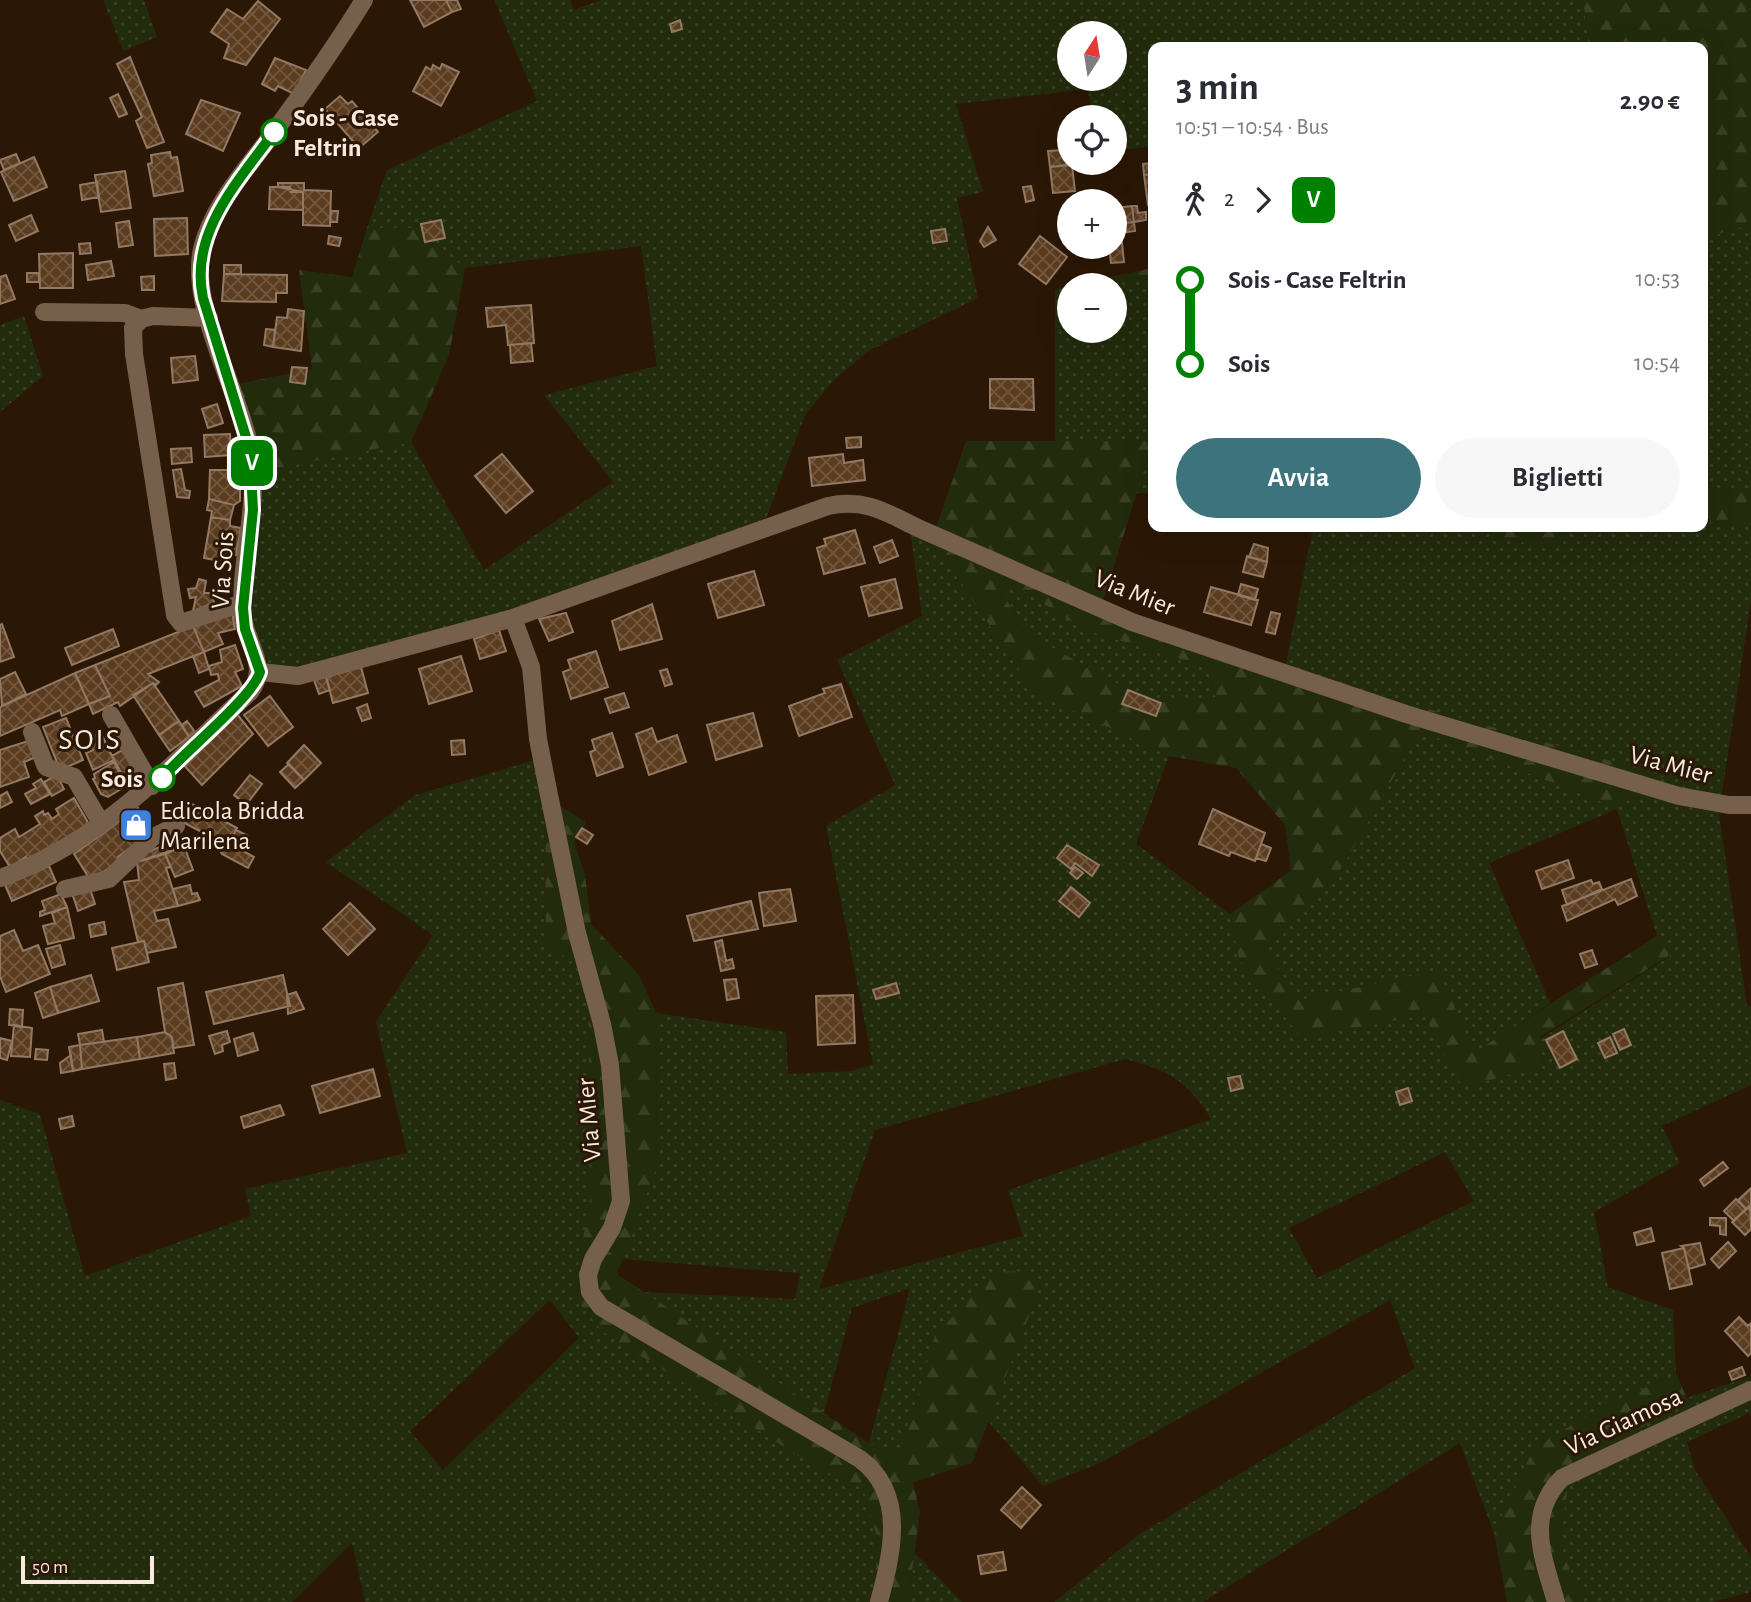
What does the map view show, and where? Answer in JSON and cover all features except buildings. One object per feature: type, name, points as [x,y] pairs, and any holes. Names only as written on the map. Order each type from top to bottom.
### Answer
[{"type":"street","name":"Via Sois","points":[[260,672],[245,629],[243,603],[253,510],[251,460],[245,426],[209,318],[199,274],[210,225],[228,195],[332,53],[365,0]]},
{"type":"street","points":[[44,312],[125,313],[141,319],[153,316],[209,318]]},
{"type":"street","points":[[141,319],[132,333],[136,371],[175,615],[181,623],[243,603]]},
{"type":"street","name":"Via Mier","points":[[260,672],[298,676],[513,618],[828,506],[864,503],[887,510],[918,528],[1132,622],[1406,714],[1679,796],[1729,805],[1751,805]]},
{"type":"street","name":"Via Mier","points":[[513,618],[531,667],[538,739],[549,795],[577,933],[602,1024],[610,1065],[621,1201],[612,1228],[593,1259],[588,1275],[590,1292],[601,1307],[868,1465],[882,1480],[890,1505],[892,1553],[879,1602]]},
{"type":"street","points":[[0,878],[54,855],[152,786],[250,692],[260,672]]},
{"type":"street","points":[[111,715],[152,786]]},
{"type":"street","points":[[33,732],[46,767],[74,777],[101,823]]},
{"type":"street","points":[[65,889],[109,879],[153,837],[176,826]]},
{"type":"street","name":"Via Giamosa","points":[[1556,1602],[1538,1536],[1539,1520],[1551,1489],[1562,1478],[1751,1390]]},
{"type":"green space","points":[[103,0],[144,0],[157,37],[123,51]]},
{"type":"green space","points":[[494,0],[570,0],[574,10],[601,0],[1583,0],[1588,42],[1148,42],[1148,147],[1127,149],[1127,105],[1090,105],[1088,91],[1127,91],[1127,21],[1057,21],[1057,91],[1070,91],[956,104],[983,192],[957,198],[978,298],[868,351],[834,380],[805,415],[760,535],[297,679],[256,671],[238,601],[248,474],[411,442],[484,570],[613,482],[544,395],[657,366],[641,246],[465,268],[414,228],[367,228],[387,170],[537,101]]},
{"type":"green space","points":[[1583,0],[1751,0],[1751,224],[1708,237],[1708,42],[1588,42]]},
{"type":"green space","points":[[1751,224],[1751,494],[1708,489],[1708,237]]},
{"type":"green space","points":[[367,228],[414,228],[465,268],[449,355],[411,442],[248,474],[227,386],[312,369],[299,270],[352,277]]},
{"type":"green space","points":[[1148,269],[1148,277],[1127,280],[1127,273]]},
{"type":"green space","points":[[1148,277],[1148,441],[1055,441],[1057,289],[1057,343],[1127,343],[1127,280]]},
{"type":"green space","points":[[24,316],[43,376],[0,412],[0,325]]},
{"type":"green space","points":[[966,441],[1148,441],[1148,457],[1103,601],[1151,624],[1285,668],[1664,776],[1617,808],[1420,731],[1341,869],[1265,951],[1300,1000],[1438,970],[1475,1052],[1657,936],[1670,955],[1540,1037],[1537,1067],[1463,1088],[1424,1015],[1302,1038],[1239,959],[1230,914],[1291,871],[1285,825],[1236,768],[1169,756],[1034,692],[932,539]],"holes":[[[999,590],[1022,590],[1085,630],[1207,667],[1216,697],[1154,704],[1033,637]]]},
{"type":"green space","points":[[1148,459],[1148,493],[1136,493]]},
{"type":"green space","points":[[1708,489],[1751,494],[1751,526],[1708,522]]},
{"type":"green space","points":[[1708,522],[1751,526],[1751,601],[1719,813],[1747,1006],[1751,1006],[1751,1085],[1662,1126],[1680,1163],[1594,1212],[1608,1287],[1673,1310],[1676,1374],[1598,1409],[1534,1448],[1494,1533],[1460,1443],[1203,1602],[1054,1602],[1138,1535],[1415,1368],[1390,1300],[1102,1462],[1043,1486],[988,1421],[1037,1296],[935,1335],[907,1434],[888,1456],[869,1443],[910,1288],[852,1308],[824,1413],[643,1292],[795,1299],[800,1273],[622,1259],[657,1167],[656,1013],[786,1032],[788,1074],[852,1071],[873,1064],[826,826],[895,785],[837,660],[922,616],[910,528],[932,539],[1034,692],[1169,756],[1136,844],[1230,914],[1239,959],[1302,1038],[1424,1015],[1464,1088],[1670,956],[1657,936],[1617,809],[1489,863],[1550,1003],[1475,1053],[1438,971],[1300,1000],[1265,951],[1341,869],[1420,731],[1617,808],[1285,668],[1312,532],[1479,532],[1555,550],[1561,532],[1708,532]],"holes":[[[1125,1059],[1153,1067],[1185,1086],[1211,1119],[1008,1190],[1023,1236],[819,1289],[875,1130]],[[1445,1152],[1474,1201],[1317,1278],[1289,1228]]]},
{"type":"green space","points":[[1479,532],[1561,532],[1555,550]]},
{"type":"green space","points":[[999,589],[1022,590],[1085,630],[1207,667],[1216,698],[1154,704],[1033,637]]},
{"type":"green space","points":[[539,759],[545,797],[546,946],[588,970],[590,1199],[574,1296],[819,1469],[863,1488],[878,1541],[873,1602],[365,1602],[352,1543],[292,1602],[0,1602],[0,1100],[40,1114],[85,1276],[251,1216],[245,1189],[407,1153],[376,1022],[433,935],[326,862],[415,795]],"holes":[[[550,1300],[579,1338],[443,1470],[410,1431]]]},
{"type":"green space","points":[[545,797],[586,822],[574,842],[585,875],[591,924],[639,975],[656,1013],[657,1167],[617,1274],[888,1456],[907,1434],[935,1335],[996,1272],[1031,1271],[1037,1296],[972,1463],[913,1482],[920,1513],[908,1602],[873,1602],[878,1541],[863,1488],[819,1469],[603,1332],[573,1296],[590,1199],[588,970],[546,946]]},
{"type":"green space","points":[[1676,1374],[1687,1398],[1570,1473],[1559,1545],[1584,1602],[1507,1602],[1494,1533],[1534,1448],[1598,1409]]},
{"type":"green space","points":[[1751,1376],[1751,1412],[1687,1442],[1695,1470],[1751,1557],[1751,1592],[1712,1602],[1584,1602],[1559,1545],[1570,1472],[1687,1398]]},
{"type":"green space","points":[[915,1553],[962,1602],[908,1602]]},
{"type":"bus line","name":"V","points":[[162,778],[187,749],[250,692],[260,672],[245,629],[243,608],[254,488],[250,450],[245,426],[203,298],[199,274],[202,249],[210,225],[228,195],[274,132]]},
{"type":"place","name":"Sois - Case Feltrin","points":[[274,132]]},
{"type":"place","name":"Sois","points":[[162,778]]},
{"type":"place","name":"Edicola Bridda Marilena","points":[[136,825]]},
{"type":"district","name":"SOIS","points":[[90,739]]}]
